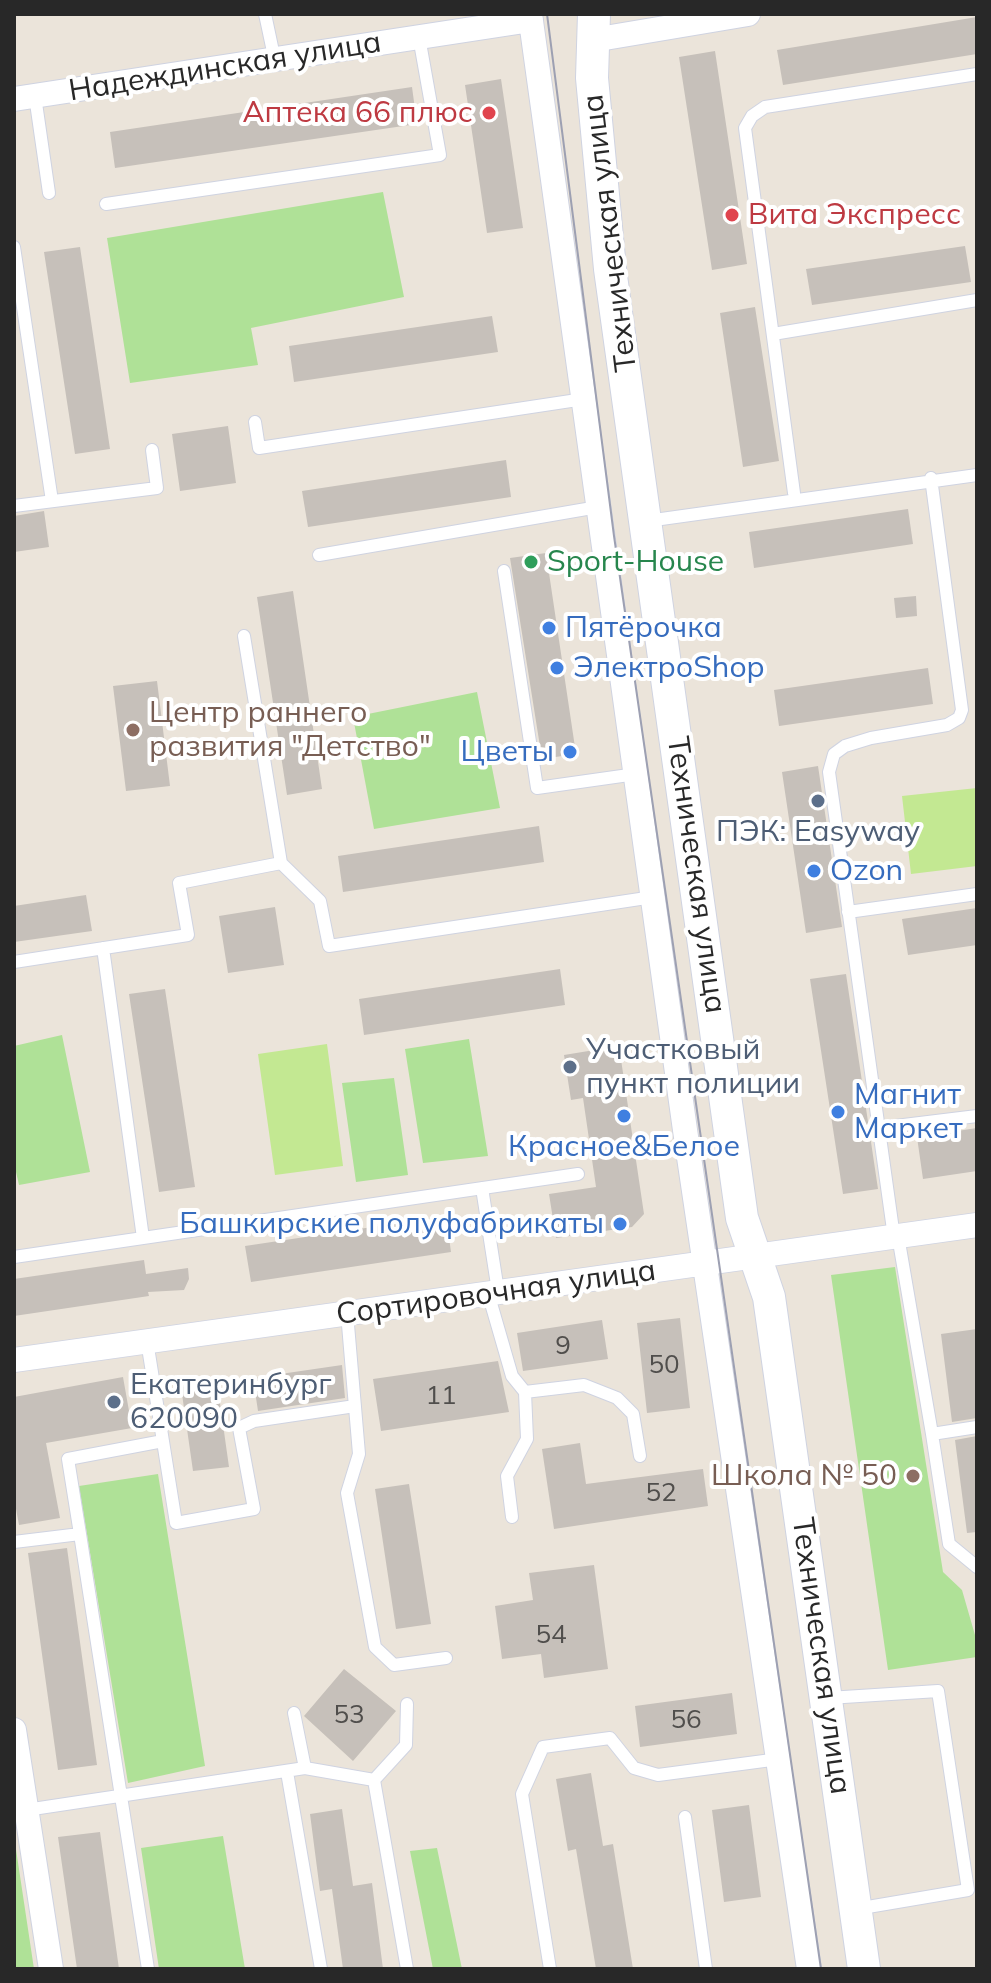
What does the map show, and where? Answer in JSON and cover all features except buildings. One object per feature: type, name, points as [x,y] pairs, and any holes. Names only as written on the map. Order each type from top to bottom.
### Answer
[{"type":"main road","name":"Техническая улица","points":[[594,27],[592,78],[610,269],[742,1218],[769,1297],[864,1969]]},
{"type":"street","points":[[594,27],[748,14]]},
{"type":"street","name":"Надеждинская улица","points":[[24,98],[275,61],[531,17]]},
{"type":"street","points":[[531,17],[653,897],[809,1969]]},
{"type":"street","name":"Сортировочная улица","points":[[14,1360],[977,1225]]},
{"type":"street","points":[[14,1730],[51,1969]]},
{"type":"lane","points":[[265,14],[275,61]]},
{"type":"lane","points":[[106,204],[440,155],[419,37]]},
{"type":"lane","points":[[794,493],[745,128],[752,116],[765,107],[977,74]]},
{"type":"lane","points":[[24,98],[49,193]]},
{"type":"lane","points":[[14,247],[52,501]]},
{"type":"lane","points":[[773,334],[977,300]]},
{"type":"lane","points":[[255,422],[259,448],[584,399]]},
{"type":"lane","points":[[14,506],[157,488],[152,450]]},
{"type":"lane","points":[[647,521],[931,478],[977,475]]},
{"type":"lane","points":[[931,478],[962,710],[959,718],[947,725],[871,738],[834,754],[829,772],[879,1128],[949,1544],[977,1567]]},
{"type":"lane","points":[[319,555],[598,507]]},
{"type":"lane","points":[[504,571],[537,788],[636,774]]},
{"type":"lane","points":[[244,636],[281,863],[320,901],[329,946],[653,897]]},
{"type":"lane","points":[[14,962],[188,935],[179,883],[281,863]]},
{"type":"lane","points":[[848,912],[977,894]]},
{"type":"lane","points":[[103,948],[143,1238]]},
{"type":"lane","points":[[879,1128],[977,1116]]},
{"type":"lane","points":[[14,1257],[578,1174]]},
{"type":"lane","points":[[482,1188],[493,1292],[512,1376],[525,1392],[527,1439],[507,1476],[512,1517]]},
{"type":"lane","points":[[347,1313],[359,1454],[347,1493],[375,1647],[394,1665],[446,1658]]},
{"type":"lane","points":[[147,1341],[176,1523],[254,1509],[239,1428],[254,1421],[355,1406]]},
{"type":"lane","points":[[525,1392],[584,1385],[617,1398],[633,1414],[640,1456]]},
{"type":"lane","points":[[932,1434],[977,1427]]},
{"type":"lane","points":[[148,1969],[68,1459],[163,1441]]},
{"type":"lane","points":[[14,1542],[80,1534]]},
{"type":"lane","points":[[828,1698],[938,1691],[968,1890],[856,1909]]},
{"type":"lane","points":[[374,1780],[406,1745],[407,1704]]},
{"type":"lane","points":[[294,1713],[305,1768]]},
{"type":"lane","points":[[550,1969],[522,1794],[543,1747],[610,1738],[634,1768],[658,1775],[779,1759]]},
{"type":"lane","points":[[26,1810],[305,1768],[374,1780]]},
{"type":"lane","points":[[287,1772],[321,1969]]},
{"type":"lane","points":[[374,1780],[407,1969]]},
{"type":"lane","points":[[685,1817],[706,1969]]},
{"type":"green space","points":[[383,192],[404,297],[251,328],[258,365],[130,383],[107,238]]},
{"type":"green space","points":[[477,692],[500,808],[374,829],[353,717]]},
{"type":"green space","points":[[977,788],[977,866],[911,874],[902,796]]},
{"type":"green space","points":[[62,1035],[90,1172],[19,1185],[14,1163],[14,1046]]},
{"type":"green space","points":[[469,1039],[488,1156],[423,1163],[405,1049]]},
{"type":"green space","points":[[327,1044],[343,1166],[275,1175],[258,1054]]},
{"type":"green space","points":[[394,1078],[408,1175],[356,1182],[342,1083]]},
{"type":"green space","points":[[895,1267],[943,1572],[962,1590],[977,1642],[977,1657],[888,1670],[831,1275]]},
{"type":"green space","points":[[158,1474],[205,1766],[128,1783],[79,1486]]},
{"type":"green space","points":[[14,1836],[34,1969],[14,1969]]},
{"type":"green space","points":[[223,1836],[245,1969],[159,1969],[141,1848]]},
{"type":"green space","points":[[437,1848],[462,1969],[433,1969],[410,1851]]},
{"type":"tram line","points":[[547,14],[614,536],[821,1969]]},
{"type":"place","name":"Аптека 66 плюс","points":[[489,113]]},
{"type":"place","name":"Вита Экспресс","points":[[732,215]]},
{"type":"place","name":"Sport-House","points":[[531,562]]},
{"type":"place","name":"Пятёрочка","points":[[549,628]]},
{"type":"place","name":"ЭлектроShop","points":[[557,668]]},
{"type":"place","name":"Центр раннего развития \"Детство\"","points":[[133,730]]},
{"type":"place","name":"Цветы","points":[[570,752]]},
{"type":"place","name":"ПЭК: Easyway","points":[[818,801]]},
{"type":"place","name":"Ozon","points":[[814,871]]},
{"type":"place","name":"Участковый пункт полиции","points":[[570,1067]]},
{"type":"place","name":"Магнит Маркет","points":[[838,1112]]},
{"type":"place","name":"Красное&Белое","points":[[624,1116]]},
{"type":"place","name":"Башкирские полуфабрикаты","points":[[620,1224]]},
{"type":"place","name":"Екатеринбург 620090","points":[[114,1402]]},
{"type":"place","name":"Школа № 50","points":[[913,1476]]}]
